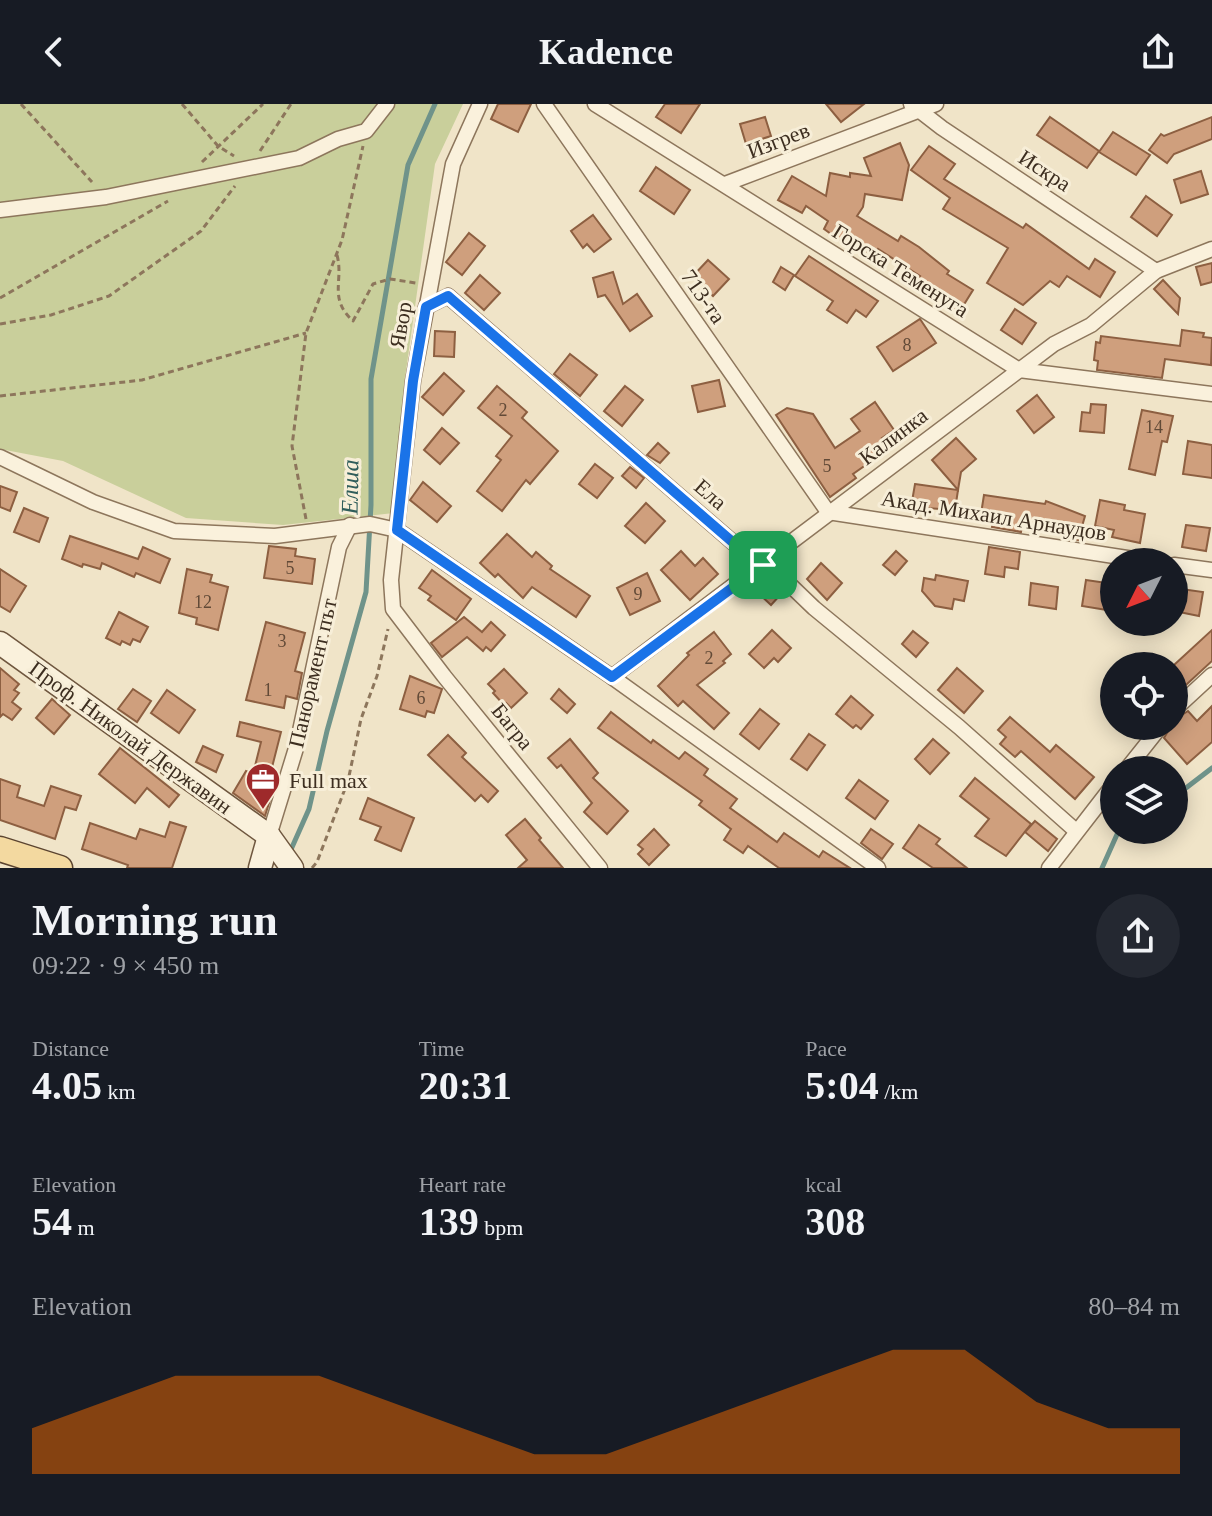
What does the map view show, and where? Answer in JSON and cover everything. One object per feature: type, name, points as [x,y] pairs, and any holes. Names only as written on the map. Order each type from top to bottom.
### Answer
[{"type":"main road","name":"Проф. Николай Державин","points":[[0,643],[289,859]]},
{"type":"main road","points":[[0,849],[60,868]]},
{"type":"main road","name":"Панорамент път","points":[[260,868],[289,859]]},
{"type":"street","points":[[0,210],[106,197],[299,158],[338,139],[366,131],[387,104]]},
{"type":"street","name":"Явор","points":[[393,609],[391,580],[413,381],[453,164],[480,104]]},
{"type":"street","name":"713-та","points":[[544,104],[828,512]]},
{"type":"street","name":"Горска Теменуга","points":[[595,104],[1019,370],[1212,394]]},
{"type":"street","name":"Изгрев","points":[[725,184],[914,108],[936,104]]},
{"type":"street","name":"Искра","points":[[914,108],[1156,271]]},
{"type":"street","name":"Калинка","points":[[612,677],[1054,344],[1091,325],[1156,271],[1212,249]]},
{"type":"street","name":"Ела","points":[[426,307],[448,296],[736,545],[788,583],[959,727],[1076,831]]},
{"type":"street","points":[[0,457],[93,502],[174,531],[275,536],[370,524],[397,530],[612,677],[878,868]]},
{"type":"street","name":"Акад. Михаил Арнаудов","points":[[828,512],[1100,554]]},
{"type":"street","name":"Панорамент път","points":[[289,859],[297,745],[339,547],[350,525]]},
{"type":"street","points":[[1188,567],[1212,570]]},
{"type":"street","name":"Багра","points":[[393,609],[600,868]]},
{"type":"street","points":[[1188,697],[1212,675]]},
{"type":"street","points":[[1137,756],[1150,740]]},
{"type":"street","points":[[1049,868],[1100,801]]},
{"type":"path","points":[[21,104],[106,197]]},
{"type":"path","points":[[182,104],[218,146],[251,167]]},
{"type":"path","points":[[0,298],[168,201],[218,146],[263,104]]},
{"type":"path","points":[[0,324],[51,315],[109,296],[201,231],[251,167],[291,104]]},
{"type":"path","points":[[309,530],[292,446],[306,333],[342,240],[366,131]]},
{"type":"path","points":[[337,255],[340,268],[336,285],[341,310],[353,321],[373,284],[390,279],[406,281]]},
{"type":"path","points":[[0,396],[142,380],[306,333]]},
{"type":"path","points":[[289,859],[317,862],[348,781],[361,719],[377,676],[393,609]]},
{"type":"green space","points":[[0,104],[463,104],[435,164],[405,378],[394,513],[283,525],[186,518],[63,461],[0,449]]},
{"type":"building","points":[[498,104],[531,104],[518,132],[491,119]]},
{"type":"building","points":[[665,104],[700,104],[681,133],[656,117]]},
{"type":"building","points":[[826,104],[864,104],[841,122]]},
{"type":"building","points":[[765,117],[771,136],[746,144],[740,124]]},
{"type":"building","points":[[1050,117],[1099,151],[1087,168],[1037,135]]},
{"type":"building","points":[[1212,117],[1212,139],[1174,154],[1167,163],[1149,150],[1161,134],[1164,136]]},
{"type":"building","points":[[1113,132],[1150,155],[1136,175],[1099,152]]},
{"type":"building","points":[[900,143],[909,165],[902,200],[865,194],[863,207],[857,216],[898,241],[901,236],[919,247],[949,271],[947,274],[973,290],[958,314],[914,285],[920,276],[878,249],[874,256],[844,237],[841,241],[824,229],[828,221],[806,206],[802,213],[778,200],[792,176],[826,196],[830,173],[850,177],[850,173],[871,176],[864,158]]},
{"type":"building","points":[[929,146],[955,164],[944,179],[1023,228],[1026,224],[1089,269],[1095,259],[1115,272],[1100,297],[1067,276],[1059,287],[1050,281],[1023,305],[987,283],[1008,248],[943,209],[950,198],[911,170]]},
{"type":"building","points":[[656,167],[690,190],[674,214],[640,191]]},
{"type":"building","points":[[1201,171],[1208,194],[1181,203],[1174,180]]},
{"type":"building","points":[[1146,196],[1172,215],[1157,236],[1131,217]]},
{"type":"building","points":[[593,215],[611,239],[594,252],[587,244],[583,248],[571,231]]},
{"type":"building","points":[[469,233],[485,246],[462,275],[446,262]]},
{"type":"building","points":[[809,256],[878,301],[866,317],[856,310],[847,323],[827,310],[833,301],[795,276]]},
{"type":"building","points":[[708,260],[729,279],[713,296],[692,277]]},
{"type":"building","points":[[1212,263],[1212,282],[1201,285],[1196,267]]},
{"type":"building","points":[[781,267],[794,275],[785,290],[773,282]]},
{"type":"building","points":[[613,272],[623,304],[637,294],[652,316],[630,331],[605,295],[598,297],[593,278]]},
{"type":"building","points":[[480,275],[500,293],[484,310],[465,293]]},
{"type":"building","points":[[1163,280],[1180,298],[1178,314],[1154,289]]},
{"type":"building","points":[[1015,309],[1036,323],[1022,344],[1001,330]]},
{"type":"building","points":[[920,319],[936,343],[893,371],[877,347]]},
{"type":"building","points":[[1182,330],[1204,333],[1203,337],[1212,338],[1211,365],[1165,359],[1162,378],[1097,370],[1098,361],[1094,360],[1096,342],[1100,343],[1101,336],[1180,346]]},
{"type":"building","points":[[435,331],[455,332],[454,357],[434,356]]},
{"type":"building","points":[[570,354],[597,375],[580,396],[554,374]]},
{"type":"building","points":[[444,373],[464,391],[443,415],[422,397]]},
{"type":"building","points":[[719,380],[725,406],[698,412],[692,386]]},
{"type":"building","points":[[497,386],[527,412],[522,418],[558,451],[530,484],[526,480],[502,511],[477,491],[501,460],[496,456],[512,436],[478,408]]},
{"type":"building","points":[[625,386],[643,400],[622,426],[604,411]]},
{"type":"building","points":[[1037,395],[1054,417],[1034,433],[1017,411]]},
{"type":"building","points":[[875,402],[894,430],[882,438],[890,448],[853,474],[856,478],[830,497],[776,415],[787,408],[813,414],[835,448],[860,431],[851,419]]},
{"type":"building","points":[[1091,404],[1106,405],[1104,433],[1080,431],[1082,412],[1090,413]]},
{"type":"building","points":[[1142,410],[1173,416],[1167,442],[1162,441],[1155,475],[1129,469]]},
{"type":"building","points":[[442,428],[459,443],[440,464],[424,450]]},
{"type":"building","points":[[956,438],[976,459],[961,472],[958,490],[932,460]]},
{"type":"building","points":[[1188,441],[1212,445],[1212,478],[1183,474]]},
{"type":"building","points":[[658,443],[669,453],[660,463],[647,455]]},
{"type":"building","points":[[595,464],[613,478],[597,498],[579,484]]},
{"type":"building","points":[[630,467],[644,478],[636,488],[622,476]]},
{"type":"building","points":[[423,482],[451,506],[437,522],[410,500]]},
{"type":"building","points":[[915,484],[958,490],[955,510],[911,507]]},
{"type":"building","points":[[0,486],[17,492],[10,511],[0,507]]},
{"type":"building","points":[[984,495],[1045,504],[1046,501],[1085,516],[1078,540],[1022,524],[1021,532],[992,527],[993,522],[980,520]]},
{"type":"building","points":[[1100,500],[1125,505],[1124,510],[1145,514],[1140,543],[1112,537],[1114,530],[1095,526]]},
{"type":"building","points":[[646,503],[665,521],[645,543],[625,526]]},
{"type":"building","points":[[24,508],[48,518],[39,542],[14,532]]},
{"type":"building","points":[[1186,525],[1210,528],[1206,551],[1182,547]]},
{"type":"building","points":[[507,534],[532,557],[536,552],[552,566],[550,569],[590,596],[576,617],[532,587],[523,598],[498,574],[495,577],[480,563]]},
{"type":"building","points":[[70,536],[138,559],[143,547],[170,559],[160,583],[136,573],[134,577],[102,563],[100,569],[83,564],[82,567],[62,559]]},
{"type":"building","points":[[269,546],[296,549],[295,556],[315,559],[312,584],[264,578]]},
{"type":"building","points":[[989,547],[1020,552],[1018,569],[1005,567],[1004,577],[985,574]]},
{"type":"building","points":[[681,551],[695,566],[703,558],[718,574],[690,600],[661,570]]},
{"type":"building","points":[[896,551],[907,561],[895,575],[883,565]]},
{"type":"building","points":[[821,563],[842,583],[827,600],[807,579]]},
{"type":"building","points":[[0,569],[26,586],[10,612],[0,606]]},
{"type":"building","points":[[187,569],[212,575],[210,582],[228,587],[218,630],[196,624],[197,618],[179,613]]},
{"type":"building","points":[[432,570],[471,599],[456,620],[428,600],[431,596],[419,588]]},
{"type":"building","points":[[647,573],[660,601],[630,615],[617,588]]},
{"type":"building","points":[[936,575],[968,581],[964,601],[954,599],[952,609],[935,606],[922,591],[924,578],[935,580]]},
{"type":"building","points":[[1086,580],[1100,582],[1100,609],[1082,606]]},
{"type":"building","points":[[767,581],[781,594],[771,605],[757,592]]},
{"type":"building","points":[[1031,583],[1058,587],[1056,609],[1029,605]]},
{"type":"building","points":[[1188,590],[1203,592],[1199,616],[1188,614]]},
{"type":"building","points":[[119,612],[148,627],[140,642],[133,639],[130,645],[122,641],[120,645],[106,638]]},
{"type":"building","points":[[464,617],[482,632],[491,622],[505,635],[491,651],[486,647],[483,651],[467,637],[442,657],[431,643]]},
{"type":"building","points":[[266,622],[305,633],[295,671],[302,673],[297,699],[286,696],[284,708],[246,700]]},
{"type":"building","points":[[772,630],[791,648],[778,662],[774,658],[764,668],[749,654]]},
{"type":"building","points":[[1212,630],[1212,661],[1188,683],[1188,652]]},
{"type":"building","points":[[913,631],[928,643],[916,657],[902,644]]},
{"type":"building","points":[[714,632],[731,654],[723,661],[725,663],[697,685],[729,713],[714,729],[683,701],[678,706],[658,686],[689,655],[687,653]]},
{"type":"building","points":[[0,668],[19,684],[14,690],[19,693],[12,702],[21,709],[12,720],[3,714],[0,717]]},
{"type":"building","points":[[957,668],[983,691],[964,713],[938,690]]},
{"type":"building","points":[[504,669],[527,693],[511,708],[506,703],[504,705],[488,684]]},
{"type":"building","points":[[410,676],[442,689],[434,713],[427,711],[425,717],[400,709]]},
{"type":"building","points":[[133,689],[151,701],[137,722],[118,709]]},
{"type":"building","points":[[559,689],[575,704],[567,713],[551,699]]},
{"type":"building","points":[[167,690],[195,710],[179,733],[151,713]]},
{"type":"building","points":[[851,696],[873,715],[861,729],[856,725],[853,728],[836,714]]},
{"type":"building","points":[[52,699],[70,715],[54,734],[36,718]]},
{"type":"building","points":[[1212,706],[1212,742],[1188,763],[1188,756],[1180,756],[1166,740],[1188,740],[1188,711],[1197,721]]},
{"type":"building","points":[[760,709],[779,724],[759,749],[740,734]]},
{"type":"building","points":[[611,712],[651,743],[653,740],[679,759],[685,752],[708,769],[704,775],[737,799],[730,808],[777,842],[784,833],[819,857],[823,851],[850,868],[779,868],[748,846],[743,853],[724,840],[731,829],[699,805],[702,801],[598,728]]},
{"type":"building","points":[[1010,717],[1050,752],[1056,745],[1094,777],[1075,799],[1021,751],[1015,757],[1000,744],[1006,737],[998,730]]},
{"type":"building","points":[[240,722],[281,732],[268,783],[274,787],[265,816],[233,793],[246,771],[253,774],[261,742],[237,736]]},
{"type":"building","points":[[809,734],[825,745],[807,770],[791,759]]},
{"type":"building","points":[[448,735],[466,753],[462,757],[498,791],[488,802],[481,795],[475,801],[428,755]]},
{"type":"building","points":[[570,739],[598,773],[593,778],[628,811],[607,834],[584,812],[592,803],[561,765],[557,768],[548,758]]},
{"type":"building","points":[[933,739],[949,753],[930,774],[915,759]]},
{"type":"building","points":[[203,746],[223,755],[216,772],[196,762]]},
{"type":"building","points":[[120,748],[179,795],[169,807],[147,788],[135,803],[99,774]]},
{"type":"building","points":[[975,778],[1031,824],[1006,856],[975,836],[989,819],[960,796]]},
{"type":"building","points":[[0,779],[20,786],[17,797],[44,806],[51,786],[81,796],[76,810],[65,807],[55,839],[0,820]]},
{"type":"building","points":[[859,780],[888,801],[875,819],[846,798]]},
{"type":"building","points":[[368,798],[414,818],[401,851],[375,840],[381,827],[360,819]]},
{"type":"building","points":[[525,819],[563,868],[518,868],[527,860],[506,835]]},
{"type":"building","points":[[1035,821],[1057,839],[1048,851],[1025,832]]},
{"type":"building","points":[[170,822],[186,827],[172,868],[127,868],[128,865],[82,849],[90,823],[136,839],[140,829],[165,837]]},
{"type":"building","points":[[919,825],[940,839],[936,844],[967,868],[933,868],[903,848]]},
{"type":"building","points":[[654,829],[669,845],[649,865],[638,854],[643,849],[638,845]]},
{"type":"building","points":[[871,829],[893,844],[882,859],[861,843]]},
{"type":"waterway","name":"Елша","points":[[289,854],[309,809],[327,731],[366,592],[371,505],[371,379],[408,165],[435,104]]},
{"type":"waterway","points":[[1188,786],[1212,768]]},
{"type":"waterway","points":[[1102,868],[1113,844]]},
{"type":"place","name":"Full max","points":[[263,811]]},
{"type":"route","points":[[448,296],[763,565],[612,677],[397,530],[413,381],[426,307],[448,296]]}]
